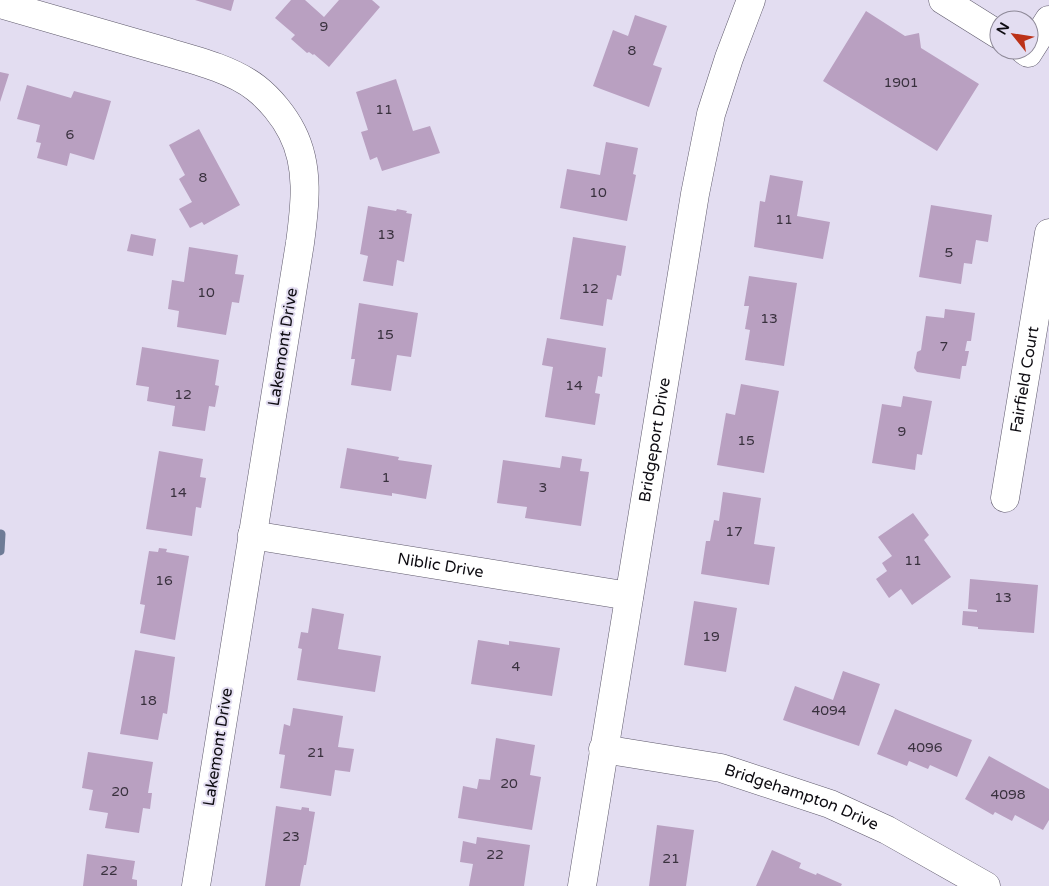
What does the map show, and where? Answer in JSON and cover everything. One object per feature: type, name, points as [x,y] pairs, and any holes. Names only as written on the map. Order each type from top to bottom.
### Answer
[{"type":"street","name":"Bridgeport Drive","points":[[582,886],[695,194],[711,114],[729,58],[752,0]]},
{"type":"street","points":[[943,0],[989,29]]},
{"type":"street","name":"Lakemont Drive","points":[[0,4],[196,61],[232,74],[256,88],[276,108],[292,132],[304,167],[305,200],[300,243],[196,886]]},
{"type":"street","points":[[1039,35],[1049,20]]},
{"type":"street","name":"Fairfield Court","points":[[1005,498],[1048,239]]},
{"type":"street","name":"Niblic Drive","points":[[252,535],[629,596]]},
{"type":"street","name":"Bridgehampton Drive","points":[[603,749],[721,768],[786,788],[830,804],[887,830],[986,886]]},
{"type":"building","points":[[195,0],[234,0],[231,11]]},
{"type":"building","points":[[291,0],[305,0],[324,17],[339,0],[372,0],[380,7],[329,67],[314,54],[307,53],[291,39],[295,35],[275,18]]},
{"type":"building","points":[[866,11],[905,36],[919,33],[921,48],[979,84],[937,151],[823,81]]},
{"type":"building","points":[[635,15],[667,26],[653,65],[662,68],[649,107],[593,86],[613,30],[628,36]]},
{"type":"building","points":[[0,72],[9,74],[0,102]]},
{"type":"building","points":[[396,79],[413,131],[430,126],[440,153],[382,171],[377,157],[370,160],[361,132],[368,130],[356,92]]},
{"type":"building","points":[[27,85],[71,98],[74,91],[111,101],[94,160],[70,153],[67,166],[37,158],[41,143],[36,142],[40,125],[17,119]]},
{"type":"building","points":[[199,129],[240,205],[204,225],[202,222],[190,228],[179,209],[192,202],[179,179],[185,175],[169,145]]},
{"type":"building","points":[[606,142],[638,148],[633,174],[636,175],[627,221],[560,208],[567,169],[600,175]]},
{"type":"building","points":[[770,175],[803,181],[797,216],[830,222],[823,259],[754,247],[760,201],[765,202]]},
{"type":"building","points":[[931,205],[992,215],[988,242],[976,240],[972,264],[964,263],[961,284],[919,277]]},
{"type":"building","points":[[368,206],[396,211],[397,209],[412,214],[404,262],[397,260],[393,286],[363,281],[368,256],[360,254]]},
{"type":"building","points":[[131,234],[156,239],[153,256],[127,251]]},
{"type":"building","points":[[573,237],[626,246],[621,276],[617,275],[612,300],[607,299],[603,326],[560,319]]},
{"type":"building","points":[[189,247],[238,255],[235,274],[244,275],[239,303],[232,302],[226,335],[177,327],[179,311],[168,309],[172,280],[184,282]]},
{"type":"building","points":[[749,276],[797,283],[784,366],[745,360],[750,330],[745,329],[749,306],[744,306]]},
{"type":"building","points":[[359,303],[418,313],[411,357],[397,355],[391,391],[351,385],[355,359],[351,359]]},
{"type":"building","points":[[945,309],[975,313],[971,341],[967,341],[965,351],[969,351],[966,366],[962,366],[960,379],[917,372],[914,368],[917,352],[921,350],[926,316],[944,318]]},
{"type":"building","points":[[547,338],[606,348],[602,377],[598,376],[595,393],[600,394],[595,425],[545,417],[553,367],[542,365]]},
{"type":"building","points":[[142,347],[219,360],[215,385],[219,386],[215,407],[209,406],[205,431],[172,426],[175,406],[147,401],[149,387],[136,385]]},
{"type":"building","points":[[741,384],[779,391],[764,473],[717,465],[726,413],[735,415]]},
{"type":"building","points":[[903,396],[932,401],[922,455],[917,454],[915,470],[872,463],[882,404],[901,407]]},
{"type":"building","points":[[347,448],[399,457],[398,460],[432,465],[426,499],[392,493],[392,496],[340,488]]},
{"type":"building","points":[[159,451],[203,459],[200,477],[206,478],[201,508],[196,507],[192,536],[146,529]]},
{"type":"building","points":[[562,456],[582,459],[580,471],[589,472],[581,526],[525,518],[527,507],[497,503],[503,460],[560,468]]},
{"type":"building","points":[[723,492],[761,498],[754,544],[775,547],[769,585],[701,574],[706,541],[710,541],[714,520],[719,521]]},
{"type":"building","points":[[913,513],[929,535],[924,540],[951,577],[912,605],[901,589],[889,598],[876,579],[887,571],[882,563],[892,556],[878,537]]},
{"type":"building","points":[[159,548],[167,549],[166,552],[189,556],[175,640],[140,633],[145,605],[140,604],[149,551],[158,552]]},
{"type":"building","points":[[970,579],[1038,585],[1034,633],[978,629],[978,627],[962,625],[963,611],[977,612],[977,610],[968,609]]},
{"type":"building","points":[[694,601],[737,608],[726,672],[684,665]]},
{"type":"building","points":[[312,608],[344,614],[338,649],[381,656],[375,692],[297,680],[302,649],[298,648],[301,632],[308,633]]},
{"type":"building","points":[[478,640],[509,645],[509,641],[560,648],[552,696],[471,684]]},
{"type":"building","points":[[135,650],[175,657],[167,714],[163,713],[158,740],[120,734]]},
{"type":"building","points":[[843,671],[880,684],[859,746],[783,720],[795,686],[833,700]]},
{"type":"building","points":[[293,708],[343,716],[338,747],[354,749],[350,772],[335,770],[331,796],[280,788],[285,755],[279,754],[284,724],[290,726]]},
{"type":"building","points":[[895,709],[972,740],[957,777],[930,765],[928,769],[909,761],[907,766],[877,754]]},
{"type":"building","points":[[496,738],[535,745],[530,775],[541,777],[532,830],[458,818],[463,786],[477,789],[479,779],[490,780]]},
{"type":"building","points":[[88,752],[153,762],[148,793],[152,793],[150,809],[143,808],[139,833],[105,828],[108,813],[89,810],[93,790],[82,788]]},
{"type":"building","points":[[989,756],[1049,789],[1049,820],[1043,830],[1015,815],[1012,821],[995,812],[993,815],[965,799]]},
{"type":"building","points":[[276,806],[301,810],[302,807],[309,808],[309,811],[315,812],[306,865],[304,865],[300,886],[265,886]]},
{"type":"building","points":[[657,825],[694,830],[686,886],[649,886]]},
{"type":"building","points":[[477,837],[530,845],[524,886],[469,886],[473,864],[460,862],[463,841],[476,844]]},
{"type":"building","points":[[772,850],[801,863],[799,868],[816,875],[817,873],[842,884],[841,886],[756,886]]},
{"type":"building","points":[[87,854],[135,861],[132,879],[137,880],[137,886],[83,886]]},
{"type":"waterway","points":[[0,551],[1,534]]}]
